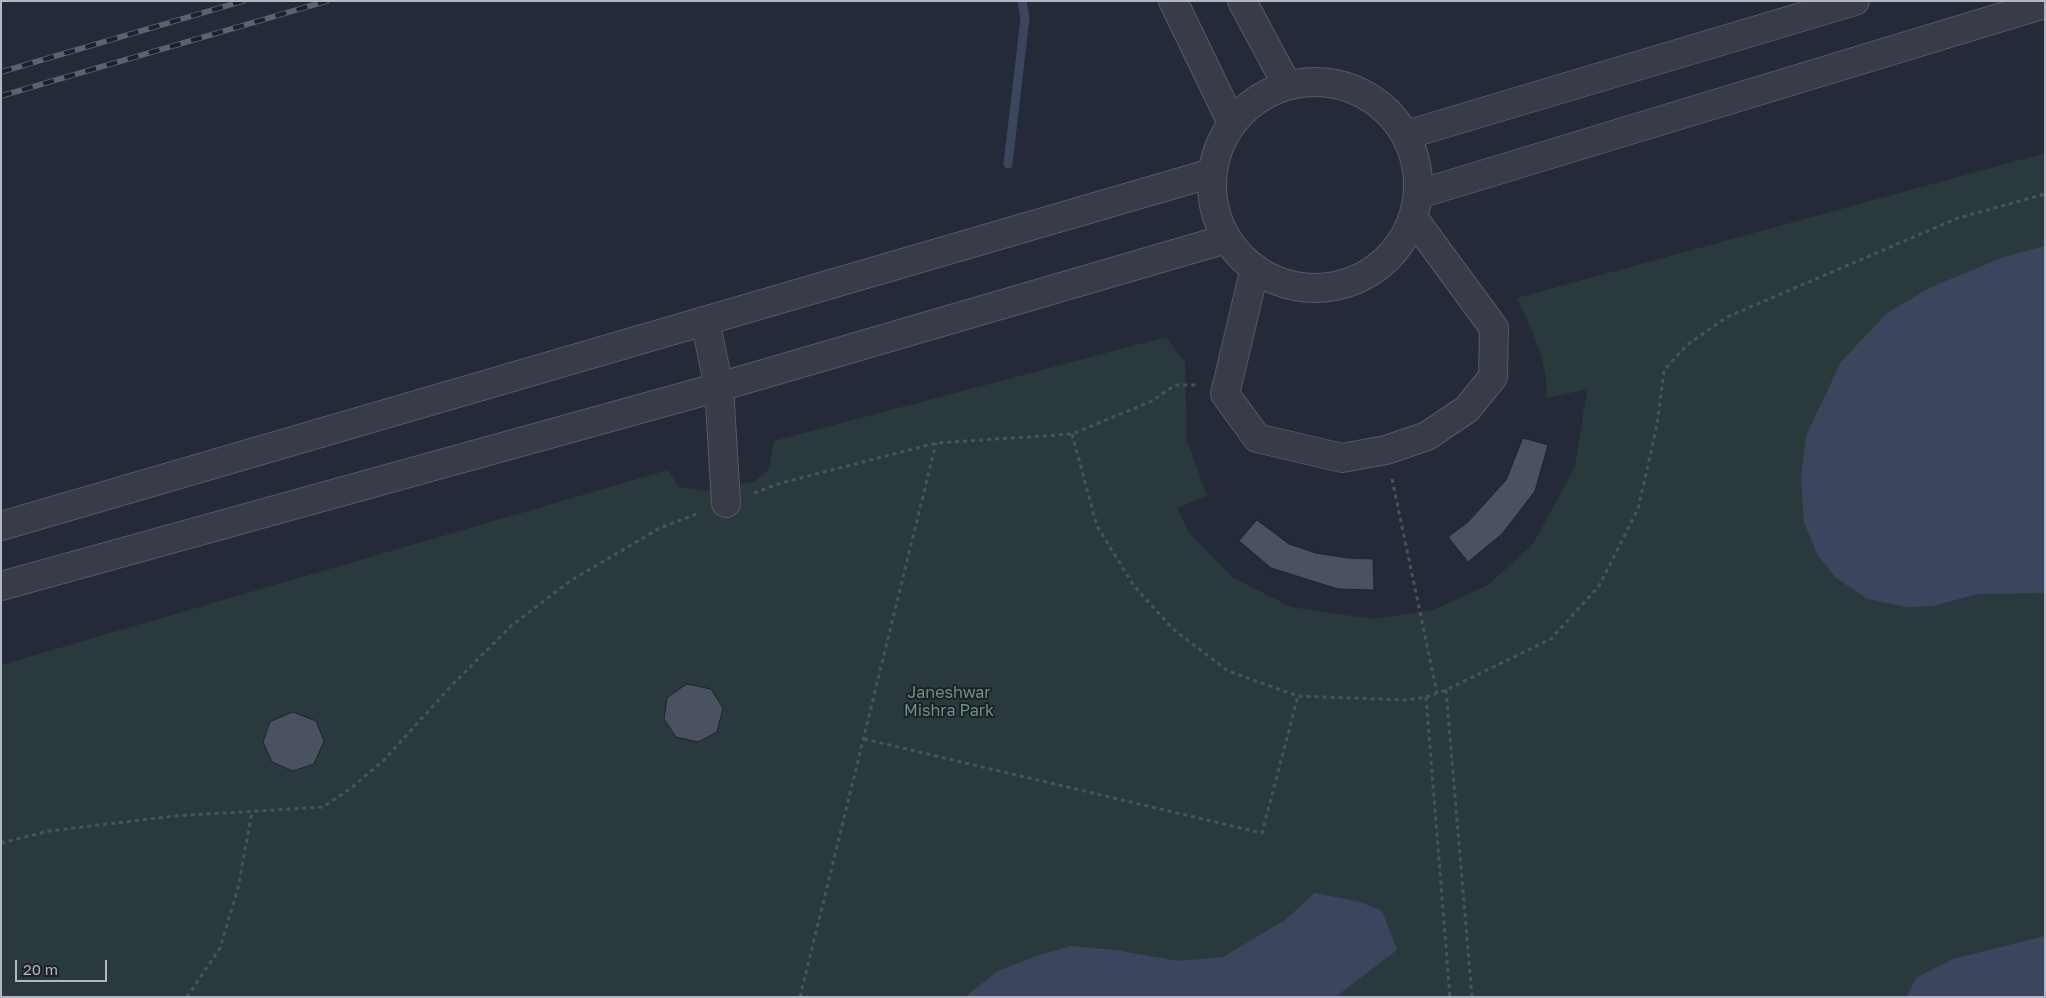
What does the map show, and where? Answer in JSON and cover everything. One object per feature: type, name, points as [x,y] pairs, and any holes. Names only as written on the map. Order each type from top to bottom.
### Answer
[{"type":"street","points":[[1173,1],[1232,123]]},
{"type":"street","points":[[1242,1],[1287,85]]},
{"type":"street","points":[[1406,135],[1855,1]]},
{"type":"street","points":[[1417,206],[2045,4]]},
{"type":"street","points":[[1315,81],[1343,85],[1368,96],[1390,112],[1406,135],[1414,153],[1419,173],[1417,206],[1402,242],[1385,262],[1364,277],[1339,286],[1314,289],[1288,285],[1263,275],[1242,260],[1226,239],[1213,204],[1212,174],[1219,147],[1232,123],[1248,106],[1266,93],[1287,85],[1315,81]]},
{"type":"street","points":[[1,526],[1212,174]]},
{"type":"street","points":[[1255,268],[1225,394],[1257,438],[1342,458],[1386,450],[1427,436],[1467,409],[1493,377],[1494,328],[1417,206]]},
{"type":"street","points":[[1,586],[719,387],[1226,239]]},
{"type":"street","points":[[705,321],[719,387],[726,503]]},
{"type":"path","points":[[1072,434],[1097,526],[1134,586],[1174,629],[1228,671],[1298,696],[1407,700],[1426,697],[1446,690],[1551,639],[1599,586],[1638,509],[1657,425],[1664,370],[1687,345],[1727,317],[1958,218],[2045,194]]},
{"type":"path","points":[[1,843],[49,831],[176,816],[323,807],[384,760],[453,684],[511,626],[563,586],[660,528],[781,483],[936,443],[1072,434],[1152,401],[1175,385],[1195,384],[1225,394]]},
{"type":"path","points":[[800,997],[936,443]]},
{"type":"path","points":[[1386,450],[1437,693]]},
{"type":"path","points":[[1446,690],[1472,997]]},
{"type":"path","points":[[864,739],[1262,833],[1298,696]]},
{"type":"path","points":[[1426,697],[1450,997]]},
{"type":"path","points":[[187,997],[220,948],[238,888],[252,812]]},
{"type":"green space","name":"Janeshwar Mishra Park","points":[[2045,153],[2045,997],[1,997],[1,665],[668,470],[679,487],[706,491],[755,481],[769,469],[774,441],[1166,337],[1185,362],[1187,440],[1207,496],[1177,508],[1189,533],[1232,577],[1291,607],[1373,619],[1433,610],[1488,585],[1533,544],[1575,467],[1587,389],[1547,398],[1547,385],[1542,359],[1517,298]]},
{"type":"water","points":[[2045,246],[2045,593],[1977,594],[1934,606],[1906,607],[1868,599],[1836,578],[1817,554],[1804,522],[1801,478],[1806,436],[1841,362],[1886,314],[1929,288],[2004,257]]},
{"type":"water","points":[[1315,893],[1360,902],[1382,911],[1397,950],[1335,997],[965,997],[998,971],[1039,955],[1071,946],[1116,950],[1178,961],[1223,957],[1285,920]]},
{"type":"water","points":[[2045,936],[2045,997],[1907,997],[1916,978],[1953,959]]},
{"type":"building","points":[[1523,438],[1548,445],[1535,491],[1502,534],[1468,562],[1448,537],[1468,522],[1506,480]]},
{"type":"building","points":[[1257,520],[1289,544],[1316,553],[1348,558],[1373,559],[1374,590],[1338,589],[1271,568],[1239,541]]},
{"type":"building","points":[[687,684],[711,689],[723,708],[717,732],[698,742],[676,737],[664,719],[667,698]]},
{"type":"building","points":[[293,712],[316,721],[324,741],[314,764],[293,771],[272,762],[263,742],[270,722]]},
{"type":"waterway","points":[[1008,164],[1025,18],[1022,1]]},
{"type":"railway","points":[[1,72],[243,1]]},
{"type":"railway","points":[[1,96],[327,1]]}]
